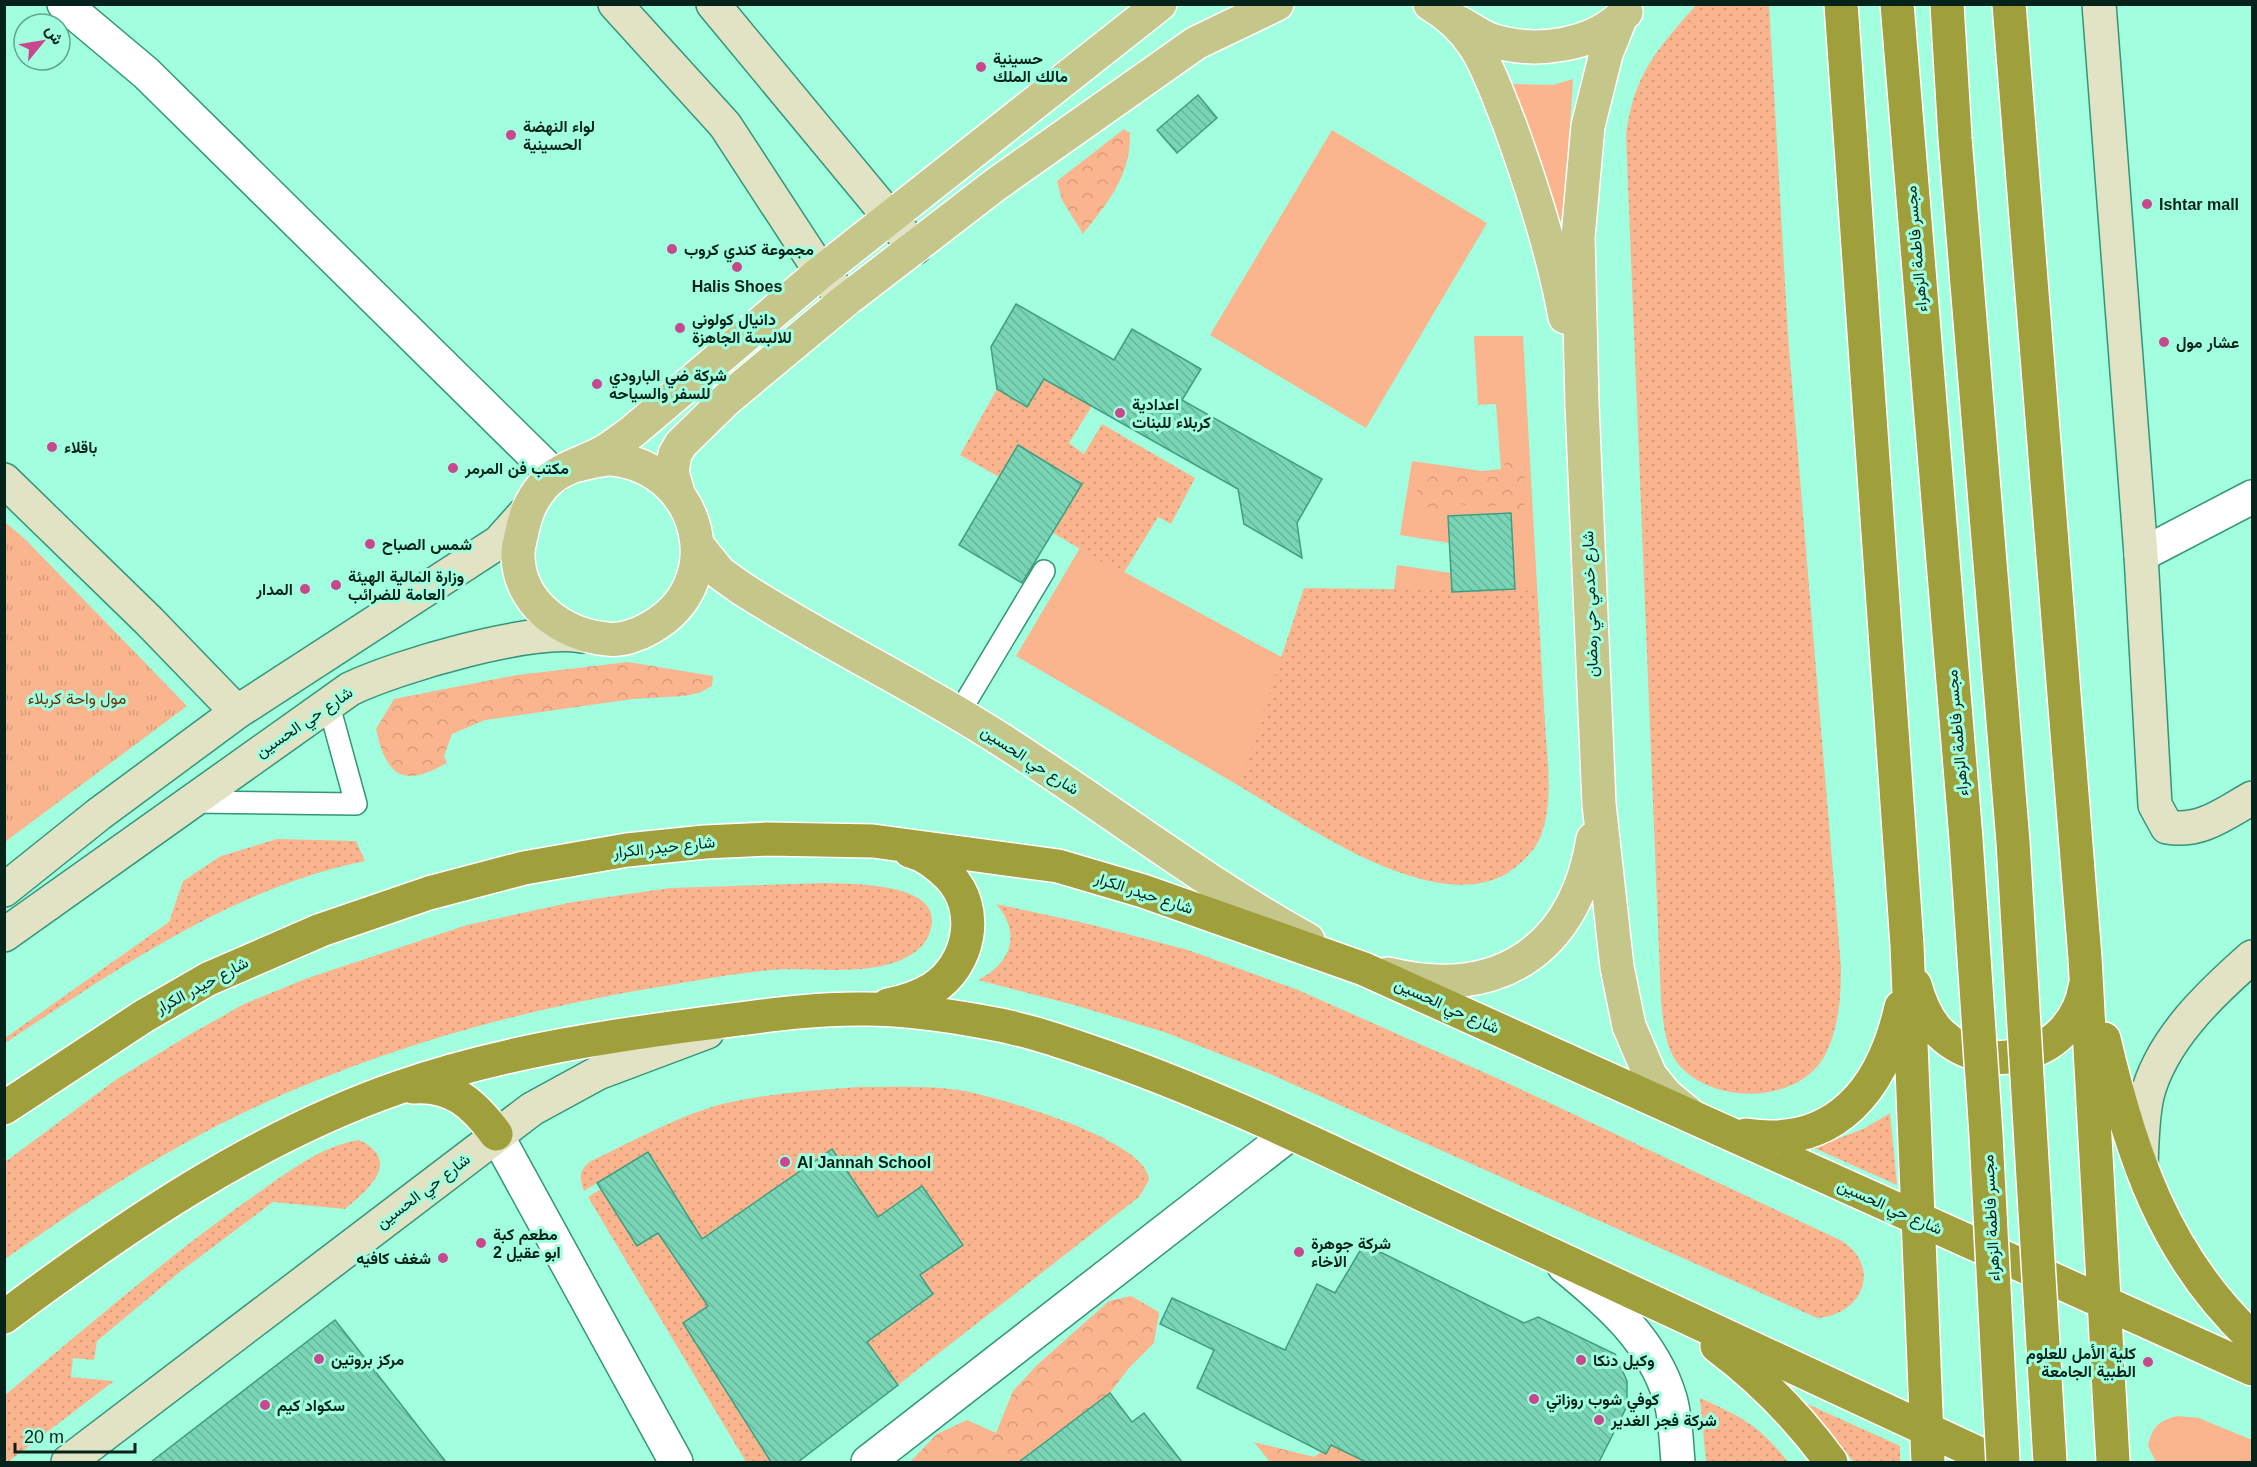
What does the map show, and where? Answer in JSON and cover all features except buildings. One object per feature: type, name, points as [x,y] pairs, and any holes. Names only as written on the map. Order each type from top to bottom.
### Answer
[{"type":"highway","points":[[1841,4],[1907,945],[1928,1462]]},
{"type":"highway","name":"مجسر فاطمة الزهراء","points":[[1897,4],[1967,851],[1986,1135],[2003,1462]]},
{"type":"highway","points":[[1947,4],[1956,150],[2013,842],[2050,1462]]},
{"type":"highway","points":[[2009,4],[2085,958],[2113,1462]]},
{"type":"highway","name":"شارع حيدر الكرار","points":[[4,1108],[144,1016],[208,979],[321,930],[420,896],[524,868],[627,850],[705,842],[767,839],[873,841],[1058,866],[1143,891],[1364,969]]},
{"type":"highway","points":[[4,1317],[160,1207],[254,1153],[342,1110],[393,1089],[442,1074],[544,1051],[659,1030],[752,1018],[866,1009],[922,994],[948,976],[960,959],[967,940],[968,922],[965,903],[956,884],[937,864],[915,852],[873,841]]},
{"type":"highway","points":[[1907,945],[1919,1000],[1940,1033],[1955,1046],[1973,1054],[1993,1058],[2012,1058],[2031,1053],[2064,1032],[2076,1016],[2083,997],[2085,958]]},
{"type":"highway","points":[[1706,1124],[1744,1135],[1770,1139],[1797,1136],[1823,1127],[1845,1112],[1864,1093],[1881,1066],[1892,1038],[1905,988],[1907,945]]},
{"type":"highway","points":[[2085,958],[2108,1057],[2141,1166],[2161,1217],[2184,1258],[2212,1297],[2253,1338]]},
{"type":"highway","name":"شارع حي الحسين","points":[[1364,969],[2253,1369]]},
{"type":"highway","points":[[866,1009],[921,1012],[990,1022],[1068,1044],[1155,1075],[1291,1133],[1997,1462]]},
{"type":"highway","points":[[393,1089],[425,1086],[453,1092],[477,1108],[496,1134]]},
{"type":"highway","points":[[1662,1306],[1750,1372],[1782,1403],[1832,1462]]},
{"type":"main road","points":[[615,4],[725,125],[821,272],[846,300]]},
{"type":"main road","points":[[713,4],[915,248]]},
{"type":"main road","points":[[4,890],[99,814],[237,712],[396,606],[499,542],[526,512],[544,485],[564,471],[600,454],[632,432],[821,272],[1160,4]]},
{"type":"main road","points":[[526,512],[518,553],[523,580],[537,605],[557,624],[582,636],[610,640],[638,635],[663,621],[682,600],[694,574],[698,546],[692,518],[678,493],[672,471],[675,454],[681,444],[727,399],[846,300],[1012,172],[1196,43],[1277,4]]},
{"type":"main road","points":[[2099,4],[2141,555],[2154,790],[2159,815],[2167,827],[2189,830],[2253,798]]},
{"type":"main road","points":[[1440,9],[1490,40],[1535,48],[1580,41],[1627,12]]},
{"type":"main road","points":[[1440,9],[1476,48],[1517,146],[1550,248],[1582,404]]},
{"type":"main road","points":[[1582,404],[1578,237],[1582,164],[1596,90],[1627,12]]},
{"type":"main road","name":"شارع خدمي حي رمضان","points":[[1582,404],[1599,804]]},
{"type":"main road","points":[[564,471],[611,459],[648,468],[678,493]]},
{"type":"main road","points":[[4,480],[149,621],[237,712]]},
{"type":"main road","name":"شارع حي الحسين","points":[[698,546],[720,573],[741,588],[959,713],[1051,772],[1219,888],[1364,969]]},
{"type":"main road","name":"شارع حي الحسين","points":[[4,935],[328,702],[375,677],[544,635],[567,633],[582,636]]},
{"type":"main road","points":[[1364,969],[1407,979],[1441,982],[1480,978],[1510,968],[1531,954],[1570,913],[1582,888],[1599,804]]},
{"type":"main road","points":[[1599,804],[1614,947],[1629,1026],[1650,1076],[1681,1108],[1706,1124]]},
{"type":"main road","points":[[2141,1166],[2144,1113],[2160,1062],[2207,1001],[2253,957]]},
{"type":"main road","name":"شارع حي الحسين","points":[[68,1462],[496,1134],[532,1109],[598,1073],[674,1042],[752,1018]]},
{"type":"street","points":[[64,4],[146,73],[564,471]]},
{"type":"street","points":[[2141,555],[2253,497]]},
{"type":"street","points":[[868,1462],[1291,1133]]},
{"type":"street","points":[[496,1134],[676,1462]]},
{"type":"street","points":[[1548,1253],[1605,1300],[1636,1333],[1648,1351],[1670,1397],[1678,1462]]},
{"type":"lane","points":[[959,713],[1044,571]]},
{"type":"lane","points":[[190,802],[356,804],[328,702]]},
{"type":"green space","points":[[1696,5],[1769,5],[1788,336],[1841,967],[1838,1013],[1833,1035],[1824,1057],[1811,1072],[1795,1084],[1775,1091],[1754,1094],[1713,1087],[1694,1078],[1679,1065],[1668,1043],[1661,1000],[1626,135],[1641,78],[1659,50]]},
{"type":"green space","points":[[1573,79],[1564,220],[1558,221],[1540,157],[1511,84],[1553,85]]},
{"type":"green space","points":[[1124,129],[1130,133],[1127,162],[1122,175],[1109,199],[1083,234],[1062,200],[1057,181]]},
{"type":"green space","points":[[1332,130],[1487,223],[1366,428],[1210,335]]},
{"type":"green space","points":[[1474,336],[1523,336],[1547,791],[1541,834],[1532,850],[1520,863],[1502,875],[1482,882],[1461,884],[1440,883],[1418,878],[1377,863],[1358,855],[1016,656],[1080,548],[1335,686],[1389,632],[1397,565],[1451,573],[1452,592],[1515,589],[1511,513],[1448,516],[1449,543],[1400,535],[1412,461],[1482,471],[1501,469],[1496,404],[1478,405]]},
{"type":"green space","points":[[1044,379],[1092,406],[1069,443],[1084,454],[1102,424],[1195,478],[1171,524],[1158,517],[1123,574],[1053,533],[1082,483],[1018,445],[999,477],[960,455],[997,389],[1027,407]]},
{"type":"green space","points":[[1523,455],[1526,500],[1520,514],[1499,505],[1478,508],[1457,503],[1440,511],[1420,505],[1417,490],[1436,472],[1471,477],[1501,477],[1507,456]]},
{"type":"green space","name":"مول واحة كربلاء","points":[[5,522],[25,539],[187,706],[5,842]]},
{"type":"green space","points":[[1304,588],[1537,591],[1549,795],[1545,823],[1539,841],[1529,855],[1512,870],[1482,883],[1448,884],[1411,876],[1335,843],[1239,786]]},
{"type":"green space","points":[[628,662],[713,676],[712,686],[699,693],[684,696],[633,699],[485,720],[452,734],[444,756],[447,763],[418,775],[407,776],[398,773],[391,767],[380,745],[376,729],[394,699],[517,675]]},
{"type":"green space","points":[[277,839],[356,841],[365,861],[315,874],[222,911],[133,960],[5,1043],[5,1038],[169,922],[183,881],[221,856]]},
{"type":"green space","points":[[824,883],[873,886],[910,894],[923,902],[931,913],[931,928],[927,939],[911,954],[887,965],[837,970],[771,970],[715,977],[568,1004],[512,1017],[399,1050],[290,1092],[187,1142],[117,1184],[5,1259],[5,1162],[117,1079],[244,1004],[305,979],[467,925],[573,902],[670,888]]},
{"type":"green space","points":[[996,904],[1093,925],[1188,950],[1298,990],[1499,1079],[1842,1241],[1854,1252],[1861,1264],[1864,1276],[1862,1288],[1856,1299],[1846,1308],[1833,1315],[1817,1318],[1268,1073],[1164,1032],[978,980],[998,965],[1005,957],[1009,947],[1009,926]]},
{"type":"green space","points":[[859,1087],[952,1089],[1008,1102],[1100,1136],[1125,1150],[1142,1165],[1149,1180],[1139,1197],[898,1385],[867,1342],[933,1295],[920,1275],[963,1245],[922,1186],[878,1217],[832,1150],[675,1257],[708,1306],[683,1323],[771,1462],[746,1462],[588,1197],[601,1189],[637,1246],[687,1216],[597,1183],[584,1191],[581,1174],[584,1167],[591,1161],[660,1128],[713,1107],[779,1094]]},
{"type":"green space","points":[[1890,1113],[1897,1185],[1814,1148],[1865,1128]]},
{"type":"green space","points":[[359,1140],[372,1148],[379,1157],[380,1166],[377,1175],[363,1193],[345,1209],[273,1202],[181,1271],[97,1341],[94,1360],[73,1358],[71,1377],[114,1381],[5,1462],[5,1395],[159,1267],[223,1218],[317,1154]]},
{"type":"green space","points":[[1131,1296],[1159,1312],[1154,1343],[1129,1368],[1110,1393],[1019,1462],[910,1462],[937,1434],[967,1420],[996,1433],[1013,1391],[1037,1365],[1109,1301]]},
{"type":"green space","points":[[1700,1398],[1749,1423],[1778,1449],[1788,1462],[1706,1462]]},
{"type":"green space","points":[[1803,1402],[1900,1446],[1900,1462],[1854,1462]]},
{"type":"green space","points":[[2178,1416],[2199,1418],[2252,1440],[2252,1462],[2156,1462],[2148,1446],[2154,1429],[2161,1422]]},
{"type":"green space","points":[[1254,1442],[1314,1457],[1331,1445],[1366,1462],[1270,1462]]},
{"type":"place","name":"حسينية مالك الملك","points":[[981,67]]},
{"type":"place","name":"لواء النهضة الحسينية","points":[[511,135]]},
{"type":"place","name":"Ishtar mall","points":[[2147,204]]},
{"type":"place","name":"مجموعة كندي كروب","points":[[672,249]]},
{"type":"place","name":"Halis Shoes","points":[[737,267]]},
{"type":"place","name":"دانيال كولوني للالبسة الجاهزة","points":[[680,328]]},
{"type":"place","name":"عشار مول","points":[[2164,342]]},
{"type":"place","name":"شركة ضي البارودي للسفر والسياحه","points":[[597,384]]},
{"type":"place","name":"اعدادية كربلاء للبنات","points":[[1120,413]]},
{"type":"place","name":"باقلاء","points":[[52,447]]},
{"type":"place","name":"مكتب فن المرمر","points":[[453,468]]},
{"type":"place","name":"شمس الصباح","points":[[370,544]]},
{"type":"place","name":"وزارة المالية الهيئة العامة للضرائب","points":[[336,585]]},
{"type":"place","name":"المدار","points":[[305,589]]},
{"type":"place","name":"Al Jannah School","points":[[785,1162]]},
{"type":"place","name":"مطعم كبة ابو عقيل 2","points":[[481,1243]]},
{"type":"place","name":"شركة جوهرة الاخاء","points":[[1299,1252]]},
{"type":"place","name":"شغف كافيه","points":[[443,1258]]},
{"type":"place","name":"مركز بروتين","points":[[319,1359]]},
{"type":"place","name":"وكيل دنكا","points":[[1581,1360]]},
{"type":"place","name":"كلية الأمل للعلوم الطبية الجامعة","points":[[2148,1362]]},
{"type":"place","name":"كوفي شوب روزاتي","points":[[1534,1399]]},
{"type":"place","name":"سكواد كيم","points":[[265,1405]]},
{"type":"place","name":"شركة فجر الغدير","points":[[1599,1420]]}]
